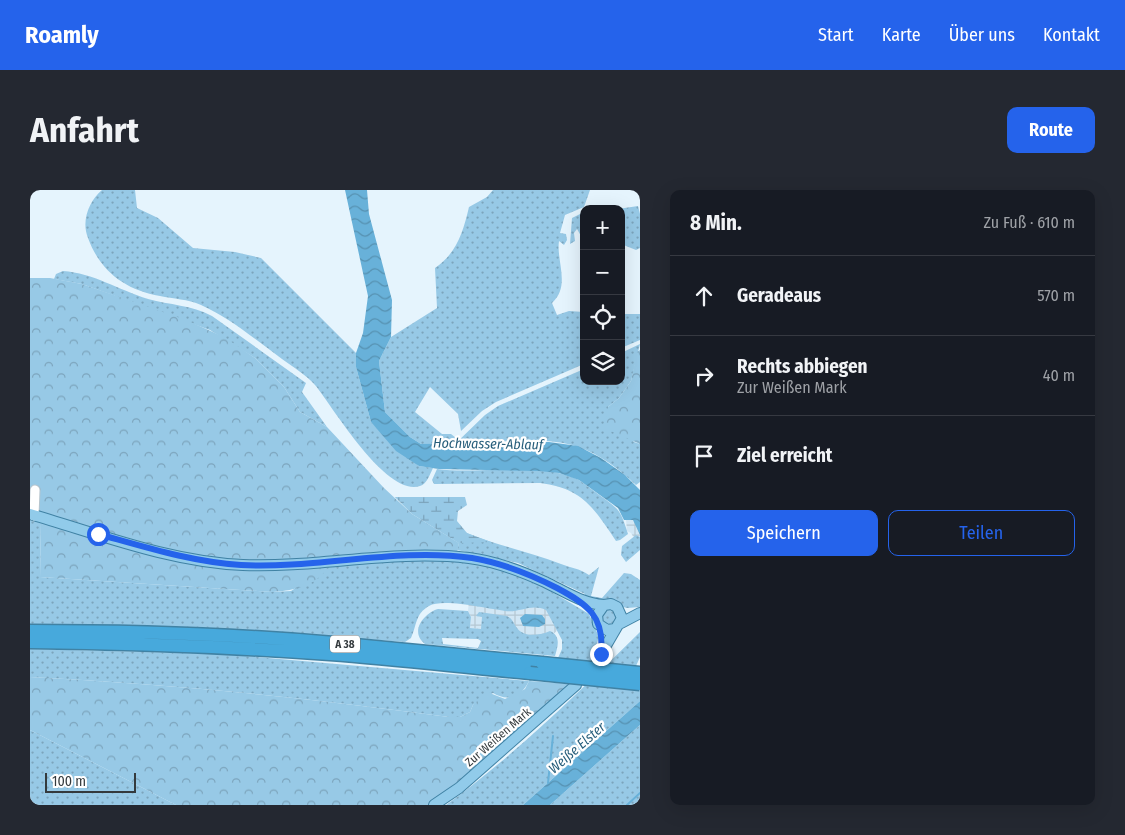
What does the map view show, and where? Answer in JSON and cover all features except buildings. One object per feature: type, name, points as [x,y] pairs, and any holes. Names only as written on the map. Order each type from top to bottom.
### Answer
[{"type":"highway","name":"A 38","points":[[30,631],[148,632],[251,637],[333,643],[640,673]]},
{"type":"highway","name":"A 38","points":[[30,642],[247,648],[332,654],[640,684]]},
{"type":"main road","points":[[32,515],[168,554],[222,563],[290,565],[440,555],[471,558],[514,570],[578,599],[604,606],[614,605],[620,610],[622,615],[618,626],[599,657],[602,635],[598,622],[599,609],[604,606]]},
{"type":"main road","points":[[578,599],[607,630],[618,626],[640,612]]},
{"type":"main road","points":[[620,610],[640,612]]},
{"type":"main road","name":"Zur Weißen Mark","points":[[434,805],[459,788],[576,685]]},
{"type":"street","points":[[32,515],[35,490]]},
{"type":"shaded area","points":[[626,520],[633,520],[640,525],[640,538],[634,538],[627,531]]},
{"type":"shaded area","points":[[469,600],[553,608],[554,624],[558,630],[550,637],[470,628]]},
{"type":"green space","points":[[102,190],[135,190],[137,208],[158,218],[193,248],[235,252],[261,258],[356,353],[356,367],[371,422],[419,466],[433,468],[425,483],[420,486],[406,486],[392,478],[362,448],[311,381],[233,323],[196,303],[147,293],[125,284],[115,277],[99,260],[86,232],[86,218],[90,206]]},
{"type":"green space","points":[[493,190],[590,190],[585,205],[580,205],[580,209],[565,215],[560,233],[566,234],[567,240],[564,245],[559,241],[562,273],[561,289],[552,303],[557,315],[569,311],[580,312],[580,366],[496,402],[482,411],[461,431],[458,414],[430,387],[415,412],[442,434],[451,434],[456,438],[449,445],[421,444],[410,437],[385,412],[379,361],[391,337],[437,308],[435,268],[454,249],[469,207],[487,197]]},
{"type":"green space","points":[[638,206],[640,214],[640,248],[636,250],[625,246],[625,208]]},
{"type":"green space","points":[[580,214],[580,234],[577,229],[574,233],[575,241],[570,244],[572,218]]},
{"type":"green space","points":[[63,271],[95,278],[148,299],[188,307],[212,316],[306,383],[302,392],[327,427],[300,412],[284,387],[255,358],[210,330],[82,284],[54,279],[56,274]]},
{"type":"green space","points":[[30,278],[50,278],[82,284],[186,320],[224,337],[255,358],[284,387],[300,412],[327,427],[384,488],[412,514],[459,543],[457,553],[289,561],[221,560],[168,550],[30,510]]},
{"type":"green space","points":[[625,314],[640,314],[640,340],[625,346]]},
{"type":"green space","points":[[640,344],[631,381],[619,398],[608,407],[634,442],[640,444],[640,482],[636,485],[602,458],[565,443],[517,441],[454,445],[485,415],[498,406],[580,371],[580,385],[625,385],[625,351]]},
{"type":"green space","points":[[640,350],[640,444],[604,428],[608,407],[619,398],[631,381],[637,352]]},
{"type":"green space","points":[[437,469],[528,469],[563,474],[579,480],[615,507],[623,519],[628,534],[616,541],[593,509],[577,495],[566,490],[540,483],[434,484],[432,480]]},
{"type":"green space","points":[[395,497],[420,499],[439,504],[447,509],[465,532],[480,538],[578,569],[589,575],[599,567],[591,596],[602,598],[624,573],[631,574],[640,580],[640,607],[627,608],[584,597],[585,594],[518,563],[457,550],[459,543],[426,522]]},
{"type":"green space","points":[[395,497],[465,497],[467,505],[458,511],[457,521],[467,533],[491,542],[459,543],[412,514]]},
{"type":"green space","points":[[30,518],[41,522],[40,577],[273,592],[291,591],[329,566],[440,559],[482,563],[532,580],[589,614],[599,637],[591,661],[558,658],[562,649],[562,640],[546,610],[535,607],[505,611],[444,603],[424,609],[419,616],[411,638],[405,642],[212,628],[30,624]]},
{"type":"green space","points":[[41,522],[168,557],[329,566],[318,578],[305,586],[273,592],[40,577]]},
{"type":"green space","points":[[636,535],[640,537],[640,550],[626,562],[621,555],[622,546]]},
{"type":"green space","points":[[438,609],[468,611],[471,617],[470,628],[481,629],[482,617],[476,616],[479,612],[507,616],[524,633],[542,634],[550,631],[557,638],[558,645],[555,656],[425,644],[420,639],[418,629],[428,614]],"holes":[[[442,638],[478,639],[481,641],[478,648],[443,644]]]},
{"type":"green space","points":[[604,609],[614,609],[619,617],[610,627],[601,623],[601,613]]},
{"type":"green space","points":[[640,632],[640,657],[627,686],[630,687],[640,666],[640,701],[523,805],[446,805],[522,744]]},
{"type":"green space","points":[[30,649],[223,654],[529,681],[522,691],[514,696],[504,697],[493,693],[473,705],[470,712],[460,717],[449,717],[240,692],[30,677]]},
{"type":"green space","points":[[30,677],[240,692],[449,717],[460,717],[470,712],[473,705],[487,692],[505,699],[525,689],[529,681],[571,684],[499,749],[428,805],[176,805],[30,730]]},
{"type":"green space","points":[[640,725],[640,805],[550,805]]},
{"type":"green space","points":[[30,730],[176,805],[30,805]]},
{"type":"water","name":"Hochwasser-Ablauf","points":[[345,190],[367,190],[369,214],[392,300],[391,337],[379,361],[385,412],[410,437],[421,444],[549,442],[578,446],[601,458],[625,475],[640,490],[640,535],[633,520],[624,520],[618,508],[579,480],[559,473],[539,471],[439,469],[419,466],[396,451],[371,422],[356,367],[356,353],[363,333],[368,296]]},
{"type":"water","points":[[525,614],[542,615],[545,619],[545,624],[539,627],[523,626],[520,618]]},
{"type":"water","points":[[640,701],[640,725],[550,805],[523,805]]},
{"type":"waterway","name":"Weiße Elster","points":[[548,783],[553,736]]},
{"type":"waterway","points":[[627,805],[640,793]]},
{"type":"route","points":[[98,534],[168,554],[203,561],[243,565],[290,565],[440,555],[497,563],[545,582],[578,599],[594,614],[600,626],[602,635],[601,654]]}]
